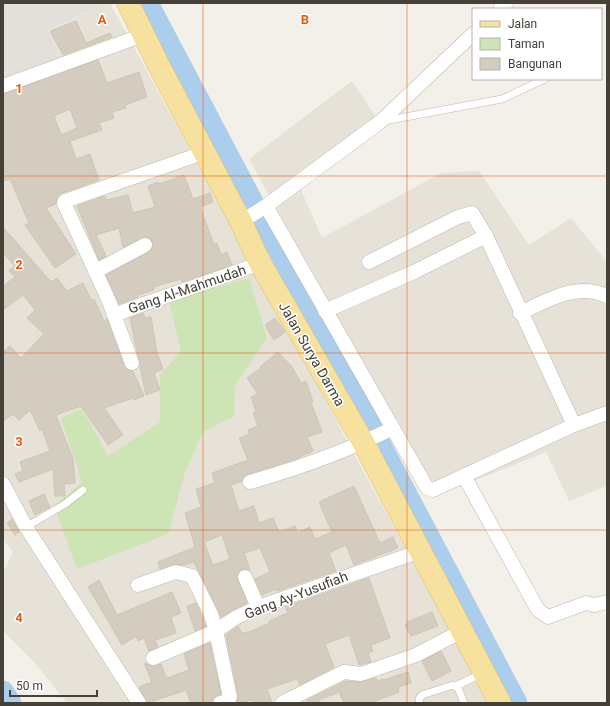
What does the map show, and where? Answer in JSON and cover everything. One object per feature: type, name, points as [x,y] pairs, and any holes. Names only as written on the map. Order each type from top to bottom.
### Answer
[{"type":"main road","name":"Jalan Surya Darma","points":[[128,3],[203,153],[244,221],[260,263],[366,441],[500,703]]},
{"type":"street","points":[[3,86],[144,35]]},
{"type":"street","points":[[244,221],[380,122],[472,35]]},
{"type":"street","points":[[132,363],[96,271],[64,203],[65,201],[203,153]]},
{"type":"street","points":[[265,207],[325,311],[389,430],[427,488],[432,490],[574,425],[607,413]]},
{"type":"street","points":[[369,262],[464,214],[472,213],[486,236],[520,313],[574,425]]},
{"type":"street","points":[[325,311],[414,272],[486,236]]},
{"type":"street","points":[[96,271],[146,246]]},
{"type":"street","name":"Gang Al-Mahmudah","points":[[114,314],[161,297],[192,289],[260,263]]},
{"type":"street","points":[[520,313],[565,293],[581,290],[597,292],[607,296]]},
{"type":"street","points":[[250,482],[294,469],[366,441],[389,430]]},
{"type":"street","points":[[464,476],[538,610],[548,617],[586,603],[595,605],[607,602]]},
{"type":"street","points":[[3,484],[26,527],[139,703]]},
{"type":"street","name":"Gang Ay-Yusufiah","points":[[153,658],[216,632],[235,618],[258,607],[421,551]]},
{"type":"street","points":[[138,585],[176,572],[192,576],[211,614],[216,632],[230,697],[228,701],[220,703]]},
{"type":"street","points":[[245,577],[258,607]]},
{"type":"street","points":[[282,703],[344,672],[361,674],[416,655],[462,631]]},
{"type":"lane","points":[[380,122],[502,99],[543,80]]},
{"type":"lane","points":[[26,527],[65,504],[83,490]]},
{"type":"lane","points":[[420,703],[419,699],[422,695],[453,684],[456,686],[484,673]]},
{"type":"lane","points":[[456,686],[464,703]]},
{"type":"shaded area","points":[[3,3],[106,3],[48,31],[59,57],[3,79]]},
{"type":"shaded area","points":[[106,3],[110,3],[489,703],[67,703],[35,663],[3,631],[3,572],[13,552],[3,540],[3,79],[59,56],[48,32]]},
{"type":"shaded area","points":[[352,81],[377,118],[298,183],[322,238],[441,173],[479,171],[529,245],[571,218],[607,262],[607,486],[569,501],[546,452],[436,496],[249,159]]},
{"type":"green space","points":[[249,278],[267,338],[235,385],[234,416],[203,432],[185,472],[168,534],[77,569],[54,506],[82,482],[61,418],[82,409],[108,456],[160,422],[160,375],[181,351],[169,301]]},
{"type":"building","points":[[76,21],[86,43],[110,33],[112,37],[63,55],[50,31]]},
{"type":"building","points":[[98,60],[107,83],[139,72],[147,97],[125,105],[126,108],[112,112],[114,118],[99,123],[102,130],[70,141],[76,159],[90,154],[99,180],[62,193],[57,197],[56,204],[46,208],[76,254],[55,268],[25,225],[29,223],[10,179],[3,181],[3,94]],"holes":[[[70,109],[77,128],[61,135],[54,116]]]},
{"type":"building","points":[[184,175],[193,199],[210,193],[213,202],[200,207],[214,245],[217,243],[221,255],[227,252],[232,265],[182,282],[181,279],[153,287],[154,290],[138,295],[138,297],[119,304],[106,275],[149,252],[152,249],[153,241],[145,237],[123,247],[119,228],[96,235],[106,256],[99,260],[77,206],[105,196],[106,200],[128,195],[133,213],[155,207],[148,186],[158,182],[159,184]]},
{"type":"building","points":[[3,227],[51,282],[57,278],[67,291],[83,283],[91,300],[94,299],[104,321],[107,319],[124,366],[127,370],[133,371],[144,396],[134,400],[133,398],[104,408],[123,435],[108,445],[81,406],[56,415],[73,459],[75,483],[64,484],[65,496],[55,496],[53,469],[19,482],[15,474],[23,471],[20,462],[50,451],[42,429],[40,431],[30,410],[19,420],[13,414],[3,421],[3,352],[10,346],[21,358],[44,334],[27,318],[35,310],[23,295],[3,310],[3,286],[15,277],[9,271],[15,266],[3,253]]},
{"type":"building","points":[[143,313],[145,318],[151,317],[157,353],[163,369],[154,373],[160,390],[146,395],[130,318]]},
{"type":"building","points":[[275,318],[285,332],[274,340],[265,325]]},
{"type":"building","points":[[278,352],[292,367],[301,383],[306,381],[313,402],[311,402],[322,432],[307,437],[313,451],[296,459],[248,474],[244,476],[242,481],[231,485],[239,511],[254,506],[259,523],[273,518],[279,532],[295,526],[297,533],[310,527],[315,539],[332,532],[319,502],[354,486],[380,543],[393,537],[398,548],[354,565],[346,545],[329,553],[336,571],[277,591],[276,589],[262,595],[255,579],[270,572],[260,548],[244,553],[250,570],[241,569],[237,576],[247,603],[221,617],[194,562],[184,565],[173,564],[160,569],[158,562],[195,547],[185,513],[201,507],[196,489],[215,483],[212,473],[248,460],[239,438],[250,434],[248,430],[258,426],[253,413],[256,412],[251,397],[258,394],[247,378],[261,368],[260,367]],"holes":[[[222,535],[230,559],[213,565],[204,542]]]},
{"type":"building","points":[[44,494],[50,507],[35,515],[29,501]]},
{"type":"building","points":[[12,519],[19,532],[15,535],[7,523]]},
{"type":"building","points":[[369,578],[390,638],[371,645],[373,651],[368,653],[371,662],[359,665],[349,635],[325,644],[334,667],[300,685],[297,679],[267,689],[272,703],[254,703],[252,700],[236,703],[238,695],[226,635],[238,626],[242,633],[249,632],[288,613],[285,607]]},
{"type":"building","points":[[99,580],[117,615],[172,592],[181,613],[171,617],[176,633],[155,640],[158,647],[149,651],[144,638],[138,641],[136,636],[122,645],[88,587]]},
{"type":"building","points":[[196,603],[206,626],[195,631],[187,606]]},
{"type":"building","points":[[432,612],[438,626],[411,636],[405,625],[408,624],[407,622]]},
{"type":"building","points":[[210,643],[221,694],[214,697],[212,703],[191,703],[186,690],[147,703],[139,687],[152,682],[144,663],[152,666],[161,664],[166,677],[170,677],[189,670],[184,654]]},
{"type":"building","points":[[441,651],[451,671],[432,681],[422,661]]},
{"type":"building","points":[[408,672],[411,683],[398,687],[399,692],[370,703],[344,703],[339,692],[319,700],[320,703],[308,703],[307,700],[346,681],[360,682],[376,678],[377,681],[384,680]]},
{"type":"waterway","points":[[148,3],[517,703]]},
{"type":"waterway","points":[[3,691],[11,703]]}]
